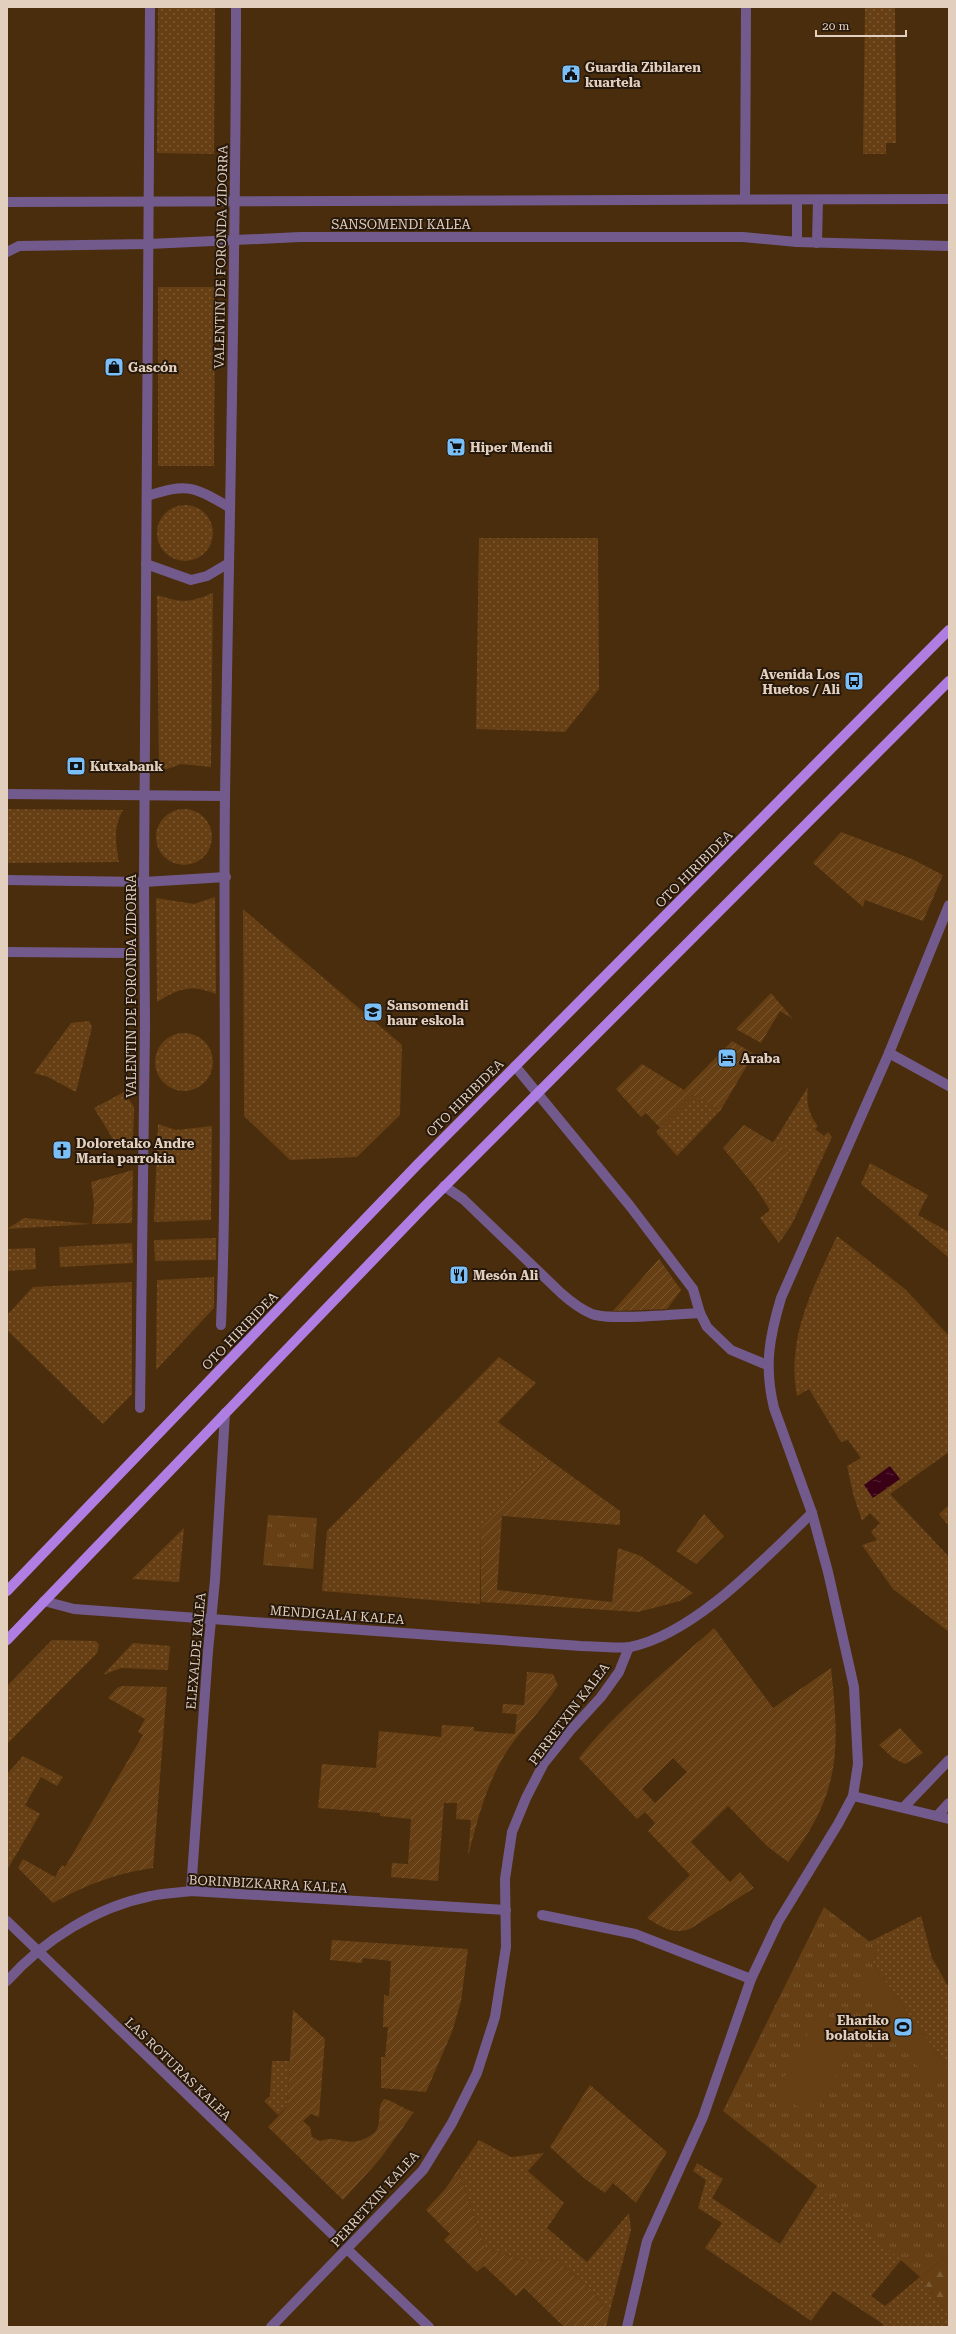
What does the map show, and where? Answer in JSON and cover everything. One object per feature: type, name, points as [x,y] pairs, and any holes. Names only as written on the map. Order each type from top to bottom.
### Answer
[{"type":"main road","name":"OTO HIRIBIDEA","points":[[7,1591],[515,1066],[949,630]]},
{"type":"main road","points":[[7,1640],[444,1186],[949,681]]},
{"type":"street","name":"VALENTIN DE FORONDA ZIDORRA","points":[[140,1408],[145,1027],[144,882],[150,7]]},
{"type":"street","name":"VALENTIN DE FORONDA ZIDORRA","points":[[221,1325],[226,1023],[225,796],[229,506],[236,242],[236,7]]},
{"type":"street","points":[[745,199],[746,7]]},
{"type":"street","name":"SANSOMENDI KALEA","points":[[7,202],[149,200],[949,199]]},
{"type":"street","points":[[797,200],[797,242]]},
{"type":"street","points":[[817,243],[818,200]]},
{"type":"street","name":"SANSOMENDI KALEA","points":[[7,252],[19,246],[236,242],[300,237],[743,237],[817,243],[949,246]]},
{"type":"street","points":[[146,496],[176,487],[186,487],[199,490],[229,506]]},
{"type":"street","points":[[146,564],[191,580],[207,576],[229,563]]},
{"type":"street","points":[[7,794],[225,796]]},
{"type":"street","points":[[7,880],[144,882],[226,877]]},
{"type":"street","points":[[627,2327],[647,2241],[702,2117],[751,1978],[778,1922],[838,1824],[853,1796],[858,1764],[854,1687],[828,1572],[812,1513],[774,1408],[769,1387],[767,1365],[770,1339],[781,1298],[889,1053],[949,905]]},
{"type":"street","points":[[7,952],[128,953]]},
{"type":"street","points":[[889,1053],[949,1086]]},
{"type":"street","points":[[515,1066],[630,1206],[693,1289],[700,1313],[707,1327],[731,1350],[767,1365]]},
{"type":"street","points":[[444,1186],[463,1199],[576,1306],[593,1314],[614,1316],[700,1313]]},
{"type":"street","name":"ELEXALDE KALEA","points":[[191,1891],[225,1413]]},
{"type":"street","points":[[629,1647],[672,1632],[719,1599],[812,1513]]},
{"type":"street","name":"MENDIGALAI KALEA","points":[[44,1601],[74,1609],[573,1645],[629,1647]]},
{"type":"street","name":"PERRETXIN KALEA","points":[[271,2327],[348,2250],[423,2170],[452,2123],[477,2073],[495,2017],[506,1947],[505,1879],[512,1832],[526,1798],[544,1763],[569,1732],[601,1697],[619,1672],[629,1647]]},
{"type":"street","points":[[904,1807],[949,1760]]},
{"type":"street","points":[[853,1796],[938,1815],[949,1819]]},
{"type":"street","points":[[938,1815],[949,1803]]},
{"type":"street","name":"BORINBIZKARRA KALEA","points":[[7,1981],[37,1951],[80,1923],[104,1912],[151,1896],[191,1891],[506,1910]]},
{"type":"street","points":[[542,1915],[636,1934],[751,1978]]},
{"type":"street","name":"LAS ROTURAS KALEA","points":[[7,1921],[332,2234]]},
{"type":"street","points":[[348,2250],[429,2327]]},
{"type":"green space","points":[[158,7],[215,7],[214,154],[157,153]]},
{"type":"green space","points":[[865,7],[895,7],[896,143],[886,143],[886,154],[863,154]]},
{"type":"green space","points":[[158,287],[215,287],[214,466],[158,466]]},
{"type":"green space","points":[[180,505],[190,505],[205,513],[211,522],[213,533],[211,544],[205,553],[190,561],[180,561],[169,556],[162,549],[157,538],[157,528],[162,517],[169,510]]},
{"type":"green space","points":[[479,538],[598,538],[599,689],[565,732],[476,729]]},
{"type":"green space","points":[[213,593],[211,767],[181,764],[159,772],[157,595],[179,601],[185,601],[198,599]]},
{"type":"green space","points":[[7,809],[123,810],[118,823],[116,835],[119,862],[7,863]]},
{"type":"green space","points":[[179,809],[189,809],[204,817],[210,826],[212,837],[210,848],[204,857],[189,865],[179,865],[168,860],[161,853],[156,842],[156,832],[161,821],[168,814]]},
{"type":"green space","points":[[841,832],[912,859],[943,875],[923,921],[865,900],[863,907],[813,863]]},
{"type":"green space","points":[[215,897],[216,994],[192,988],[172,993],[157,1002],[156,898],[194,904]]},
{"type":"green space","points":[[243,909],[402,1045],[400,1115],[357,1157],[290,1160],[244,1116]]},
{"type":"green space","points":[[771,993],[793,1019],[780,1011],[761,1043],[736,1029]]},
{"type":"green space","points":[[89,1021],[92,1027],[76,1092],[48,1077],[34,1073],[71,1023]]},
{"type":"green space","points":[[184,1033],[200,1038],[208,1046],[213,1062],[208,1078],[200,1086],[184,1091],[168,1086],[160,1078],[155,1062],[160,1046],[168,1038]]},
{"type":"green space","points":[[732,1041],[754,1054],[720,1111],[693,1095],[660,1128],[646,1113],[641,1117],[616,1089],[642,1064],[684,1090]]},
{"type":"green space","points":[[808,1087],[808,1108],[818,1126],[815,1129],[824,1136],[828,1132],[832,1137],[792,1224],[779,1243],[760,1218],[770,1210],[755,1187],[791,1153],[773,1143]]},
{"type":"green space","points":[[124,1092],[134,1107],[133,1139],[116,1144],[94,1108]]},
{"type":"green space","points":[[693,1095],[720,1111],[677,1156],[656,1132]]},
{"type":"green space","points":[[158,1124],[176,1130],[212,1126],[211,1220],[154,1222]]},
{"type":"green space","points":[[744,1125],[791,1153],[755,1187],[723,1148]]},
{"type":"green space","points":[[870,1163],[928,1195],[918,1215],[949,1232],[949,1258],[861,1184]]},
{"type":"green space","points":[[133,1170],[132,1223],[92,1224],[94,1204],[91,1182]]},
{"type":"green space","points":[[24,1218],[92,1224],[7,1229]]},
{"type":"green space","points":[[837,1236],[905,1289],[949,1336],[949,1452],[890,1494],[949,1557],[949,1632],[893,1589],[862,1545],[877,1540],[871,1532],[880,1523],[870,1513],[862,1521],[854,1497],[847,1466],[861,1458],[848,1440],[841,1442],[809,1389],[797,1396],[795,1354],[798,1334],[811,1294]]},
{"type":"green space","points":[[216,1238],[216,1260],[155,1261],[154,1240]]},
{"type":"green space","points":[[132,1243],[133,1263],[60,1267],[59,1247]]},
{"type":"green space","points":[[35,1248],[36,1269],[7,1271],[7,1249]]},
{"type":"green space","points":[[659,1259],[681,1290],[667,1309],[613,1311]]},
{"type":"green space","points":[[214,1277],[214,1308],[156,1370],[157,1280]]},
{"type":"green space","points":[[132,1282],[132,1394],[103,1424],[7,1330],[7,1315],[33,1287]]},
{"type":"green space","points":[[499,1357],[536,1383],[498,1422],[548,1459],[481,1529],[480,1604],[322,1591],[327,1531]]},
{"type":"green space","points":[[548,1459],[620,1511],[620,1525],[502,1516],[497,1590],[612,1602],[618,1548],[641,1556],[693,1593],[680,1601],[638,1612],[481,1602],[481,1529]]},
{"type":"green space","points":[[949,1505],[949,1526],[939,1514]]},
{"type":"green space","points":[[704,1514],[724,1536],[696,1564],[676,1551]]},
{"type":"green space","points":[[268,1515],[317,1518],[313,1569],[263,1565]]},
{"type":"green space","points":[[184,1528],[179,1582],[132,1579]]},
{"type":"green space","points":[[714,1628],[773,1708],[831,1668],[836,1723],[833,1770],[827,1792],[818,1814],[788,1862],[767,1846],[728,1806],[691,1842],[730,1882],[740,1872],[754,1888],[690,1929],[684,1931],[672,1931],[647,1918],[690,1875],[648,1831],[655,1823],[645,1812],[637,1819],[579,1758],[627,1706]],"holes":[[[673,1758],[687,1772],[655,1803],[642,1789]]]},
{"type":"green space","points":[[52,1640],[96,1641],[99,1645],[97,1653],[7,1744],[7,1686]]},
{"type":"green space","points":[[133,1643],[170,1646],[168,1670],[121,1668],[103,1675]]},
{"type":"green space","points":[[527,1672],[553,1674],[558,1685],[509,1748],[501,1761],[484,1800],[468,1856],[471,1820],[456,1819],[457,1803],[444,1803],[438,1881],[391,1877],[392,1863],[408,1864],[411,1819],[380,1816],[380,1813],[318,1808],[322,1764],[376,1768],[379,1731],[441,1737],[442,1725],[474,1727],[474,1731],[515,1734],[517,1714],[502,1713],[503,1704],[524,1705]]},
{"type":"green space","points":[[122,1686],[167,1687],[153,1868],[127,1873],[89,1885],[53,1903],[18,1868],[23,1859],[55,1877],[62,1865],[65,1867],[143,1735],[138,1732],[145,1719],[108,1698],[117,1688]]},
{"type":"green space","points":[[900,1728],[923,1753],[905,1764],[893,1758],[879,1745]]},
{"type":"green space","points":[[23,1756],[63,1777],[57,1786],[41,1777],[25,1805],[40,1814],[7,1870],[7,1774]]},
{"type":"green space","points":[[824,1907],[878,1948],[872,1963],[949,2070],[949,2254],[920,2277],[817,2186],[723,2111]]},
{"type":"green space","points":[[921,1916],[932,1958],[949,1988],[949,2070],[872,1963],[878,1948],[869,1942]]},
{"type":"green space","points":[[332,1940],[468,1949],[461,2001],[452,2032],[426,2092],[381,2088],[381,2057],[385,2057],[388,2027],[383,2027],[384,1995],[389,1996],[391,1961],[363,1958],[362,1963],[330,1960]]},
{"type":"green space","name":"Ehariko bolatokia","points":[[877,1971],[949,2070],[949,2073],[932,2086],[858,1985]]},
{"type":"green space","points":[[293,2010],[325,2039],[319,2117],[311,2114],[303,2121],[310,2127],[312,2137],[320,2141],[333,2139],[354,2142],[368,2137],[377,2129],[380,2106],[384,2099],[392,2101],[414,2112],[380,2159],[343,2200],[268,2127],[287,2107]]},
{"type":"green space","points":[[818,2015],[857,2037],[814,2115],[775,2094]]},
{"type":"green space","points":[[272,2061],[290,2061],[287,2107],[278,2115],[264,2101],[270,2096]]},
{"type":"green space","points":[[590,2085],[667,2152],[636,2203],[613,2183],[605,2193],[585,2179],[550,2147]]},
{"type":"green space","points":[[479,2140],[511,2157],[544,2153],[528,2171],[564,2203],[547,2228],[587,2262],[629,2213],[631,2230],[609,2314],[591,2289],[554,2259],[526,2262],[485,2248],[458,2170]]},
{"type":"green space","points":[[697,2163],[723,2179],[712,2198],[780,2244],[817,2186],[902,2259],[871,2296],[885,2306],[920,2277],[949,2316],[949,2327],[882,2327],[883,2324],[833,2291],[811,2321],[705,2248],[722,2223],[698,2208],[706,2180],[693,2171]]},
{"type":"green space","points":[[458,2170],[485,2248],[526,2262],[554,2259],[591,2289],[609,2314],[606,2327],[564,2327],[524,2288],[516,2296],[484,2266],[477,2272],[444,2240],[450,2234],[426,2210],[446,2188]]},
{"type":"green space","points":[[949,2254],[949,2316],[920,2277]]},
{"type":"water","points":[[890,1466],[900,1479],[873,1498],[864,1485]]},
{"type":"place","name":"Guardia Zibilaren kuartela","points":[[571,74]]},
{"type":"place","name":"Gascón","points":[[114,367]]},
{"type":"place","name":"Hiper Mendi","points":[[456,447]]},
{"type":"place","name":"Avenida Los Huetos / Ali","points":[[854,681]]},
{"type":"place","name":"Kutxabank","points":[[76,766]]},
{"type":"place","name":"Sansomendi haur eskola","points":[[373,1012]]},
{"type":"place","name":"Araba","points":[[727,1058]]},
{"type":"place","name":"Doloretako Andre Maria parrokia","points":[[62,1150]]},
{"type":"place","name":"Mesón Ali","points":[[459,1275]]},
{"type":"place","name":"Ehariko bolatokia","points":[[903,2027]]}]
